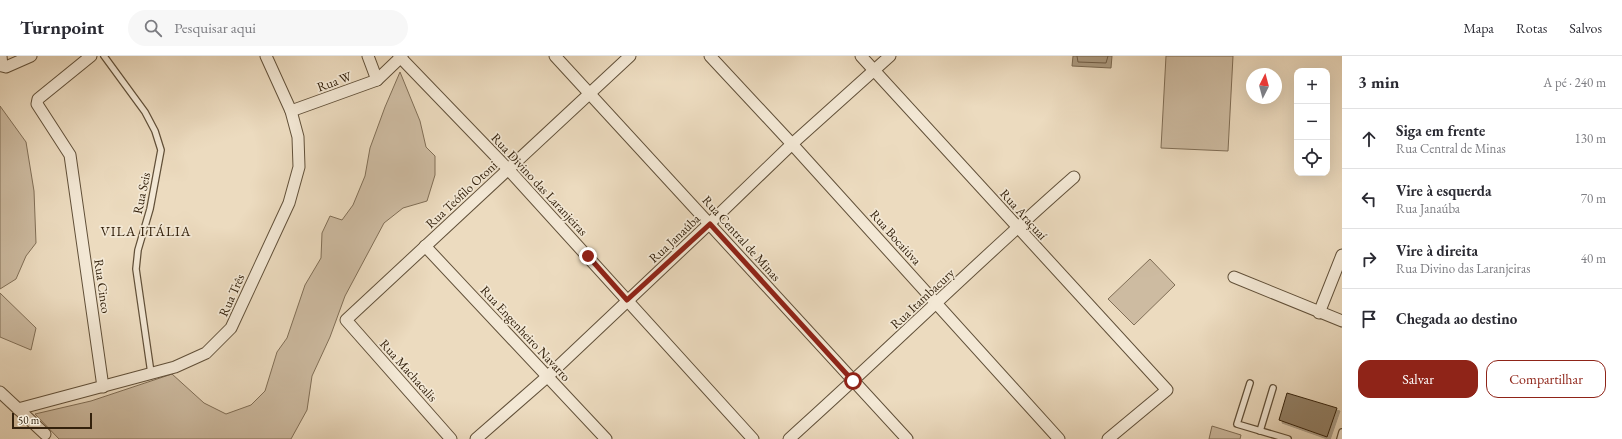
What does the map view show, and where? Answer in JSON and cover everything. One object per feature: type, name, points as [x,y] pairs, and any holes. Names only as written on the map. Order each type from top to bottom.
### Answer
[{"type":"street","points":[[1,61],[6,67],[31,56]]},
{"type":"street","name":"Rua Cinco","points":[[91,56],[38,99],[37,104],[70,155],[103,387]]},
{"type":"street","name":"Rua Três","points":[[18,409],[175,367],[206,353],[231,328],[289,203],[299,167],[298,137],[292,111],[266,56]]},
{"type":"street","points":[[368,56],[377,80]]},
{"type":"street","name":"Rua W","points":[[292,111],[377,80],[401,56]]},
{"type":"street","name":"Rua Divino das Laranjeiras","points":[[401,56],[508,169],[753,439]]},
{"type":"street","name":"Rua Central de Minas","points":[[555,56],[591,93],[853,381],[908,439]]},
{"type":"street","name":"Rua Teófilo Otoni","points":[[346,320],[630,56]]},
{"type":"street","name":"Rua Bocaiúva","points":[[710,56],[792,144],[1059,439]]},
{"type":"street","name":"Rua Araçuaí","points":[[861,56],[1167,390],[1108,439]]},
{"type":"street","name":"Rua Janaúba","points":[[476,439],[548,376],[627,300],[710,224],[792,144],[890,56]]},
{"type":"street","name":"Rua Itambacury","points":[[789,439],[937,304],[1017,227],[1074,177]]},
{"type":"street","name":"Rua Engenheiro Navarro","points":[[425,246],[606,439]]},
{"type":"street","points":[[1319,313],[1342,255]]},
{"type":"street","points":[[1234,277],[1319,313],[1342,321]]},
{"type":"street","name":"Rua Machacalis","points":[[346,320],[451,439]]},
{"type":"street","points":[[0,392],[45,434]]},
{"type":"lane","name":"Rua Seis","points":[[104,56],[145,112],[155,131],[161,150],[150,209],[138,250],[136,269],[151,373]]},
{"type":"lane","points":[[1250,383],[1238,424],[1288,439]]},
{"type":"lane","points":[[1260,431],[1273,388]]},
{"type":"lane","points":[[1340,439],[1342,432]]},
{"type":"shaded area","points":[[1166,56],[1233,56],[1228,151],[1161,148]]},
{"type":"shaded area","points":[[400,72],[420,121],[426,147],[435,156],[435,175],[427,201],[403,208],[384,223],[345,296],[330,337],[312,376],[307,410],[291,439],[59,439],[35,414],[91,401],[172,374],[204,403],[226,414],[251,405],[265,391],[277,352],[287,338],[305,285],[321,258],[322,233],[330,216],[342,220],[353,205],[365,176],[370,148]]},
{"type":"shaded area","points":[[0,106],[26,142],[34,191],[36,243],[26,256],[16,279],[0,289]]},
{"type":"shaded area","points":[[1150,259],[1175,285],[1134,325],[1108,299]]},
{"type":"shaded area","points":[[0,293],[36,328],[31,350],[0,337]]},
{"type":"shaded area","points":[[1212,426],[1241,435],[1240,439],[1209,439]]},
{"type":"water","points":[[1073,56],[1112,56],[1111,68],[1072,66]]},
{"type":"building","points":[[1287,393],[1337,408],[1327,437],[1279,420]]},
{"type":"district","name":"VILA ITÁLIA","points":[[146,231]]},
{"type":"route","points":[[588,256],[627,300],[710,224],[853,381]]}]
